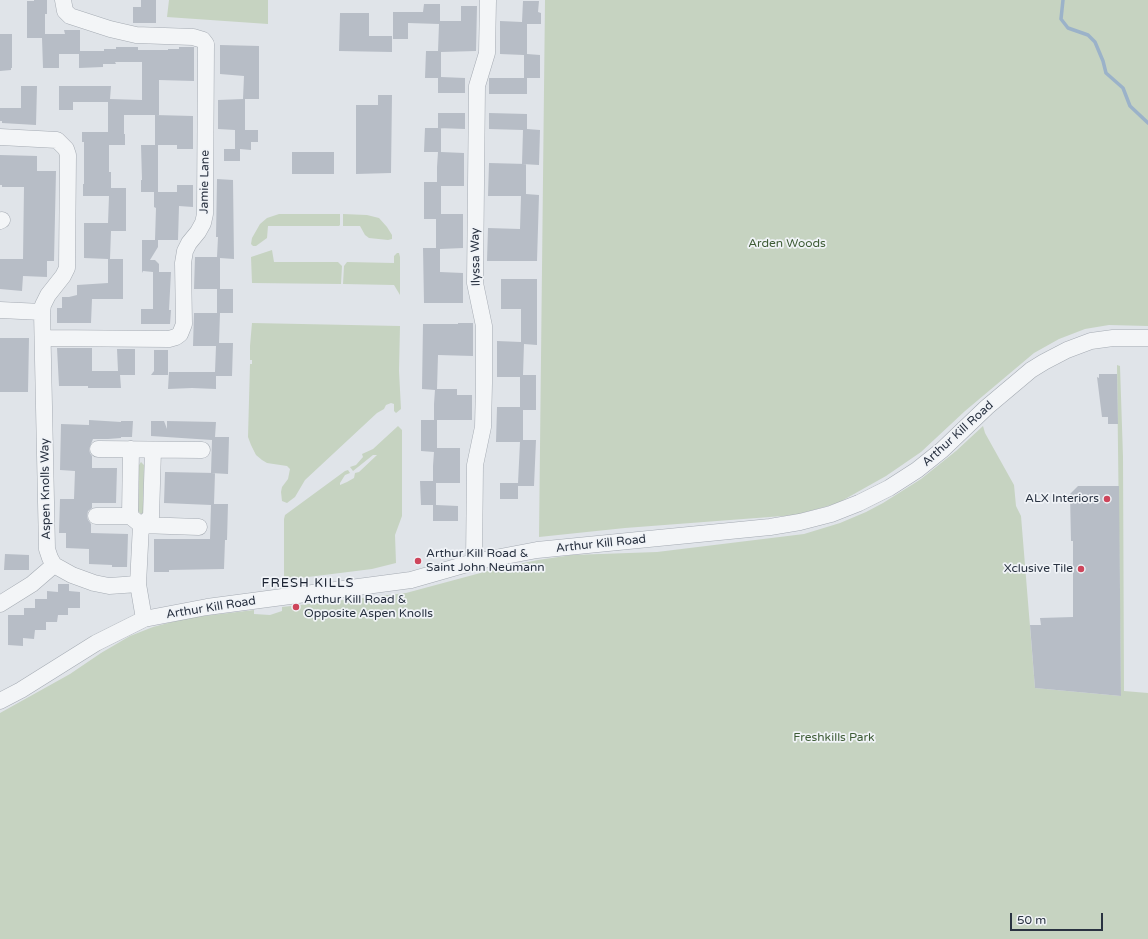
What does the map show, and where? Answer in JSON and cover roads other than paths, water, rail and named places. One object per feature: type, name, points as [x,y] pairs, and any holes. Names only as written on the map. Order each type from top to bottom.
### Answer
[{"type":"street","name":"Jamie Lane","points":[[43,338],[169,339],[180,334],[184,324],[183,264],[185,251],[203,223],[205,214],[206,44],[203,40],[193,37],[136,35],[110,29],[70,16],[65,11],[63,0]]},
{"type":"street","name":"Ilyssa Way","points":[[474,562],[475,465],[483,426],[484,382],[484,326],[475,283],[477,86],[487,53],[488,0]]},
{"type":"street","name":"Aspen Knolls Way","points":[[0,137],[57,140],[66,148],[68,156],[67,268],[64,276],[48,295],[43,305],[42,312],[46,539],[50,558],[54,564]]},
{"type":"street","points":[[0,310],[42,312]]},
{"type":"street","name":"Arthur Kill Road","points":[[0,701],[21,690],[96,643],[144,619],[207,607],[411,580],[474,562],[537,550],[770,527],[800,522],[831,514],[889,488],[918,470],[942,450],[987,407],[1031,370],[1044,362],[1067,350],[1091,341],[1113,338],[1148,338]]},
{"type":"street","points":[[98,449],[202,450]]},
{"type":"street","points":[[131,449],[138,584],[144,619]]},
{"type":"street","points":[[135,520],[151,517],[153,450]]},
{"type":"street","points":[[96,516],[199,527]]},
{"type":"street","points":[[0,604],[32,584],[54,564],[72,575],[94,583],[109,586],[138,584]]},
{"type":"waterway","points":[[1063,0],[1061,19],[1068,28],[1088,35],[1095,42],[1106,73],[1123,88],[1130,106],[1148,123]]},
{"type":"place","name":"ALX Interiors","points":[[1107,499]]},
{"type":"place","name":"Arthur Kill Road & Saint John Neumann","points":[[418,561]]},
{"type":"place","name":"Xclusive Tile","points":[[1081,569]]},
{"type":"place","name":"Arthur Kill Road & Opposite Aspen Knolls","points":[[296,607]]},
{"type":"district","name":"FRESH KILLS","points":[[308,584]]},
{"type":"park label","name":"Arden Woods","points":[[787,244]]},
{"type":"park label","name":"Freshkills Park","points":[[834,738]]}]
